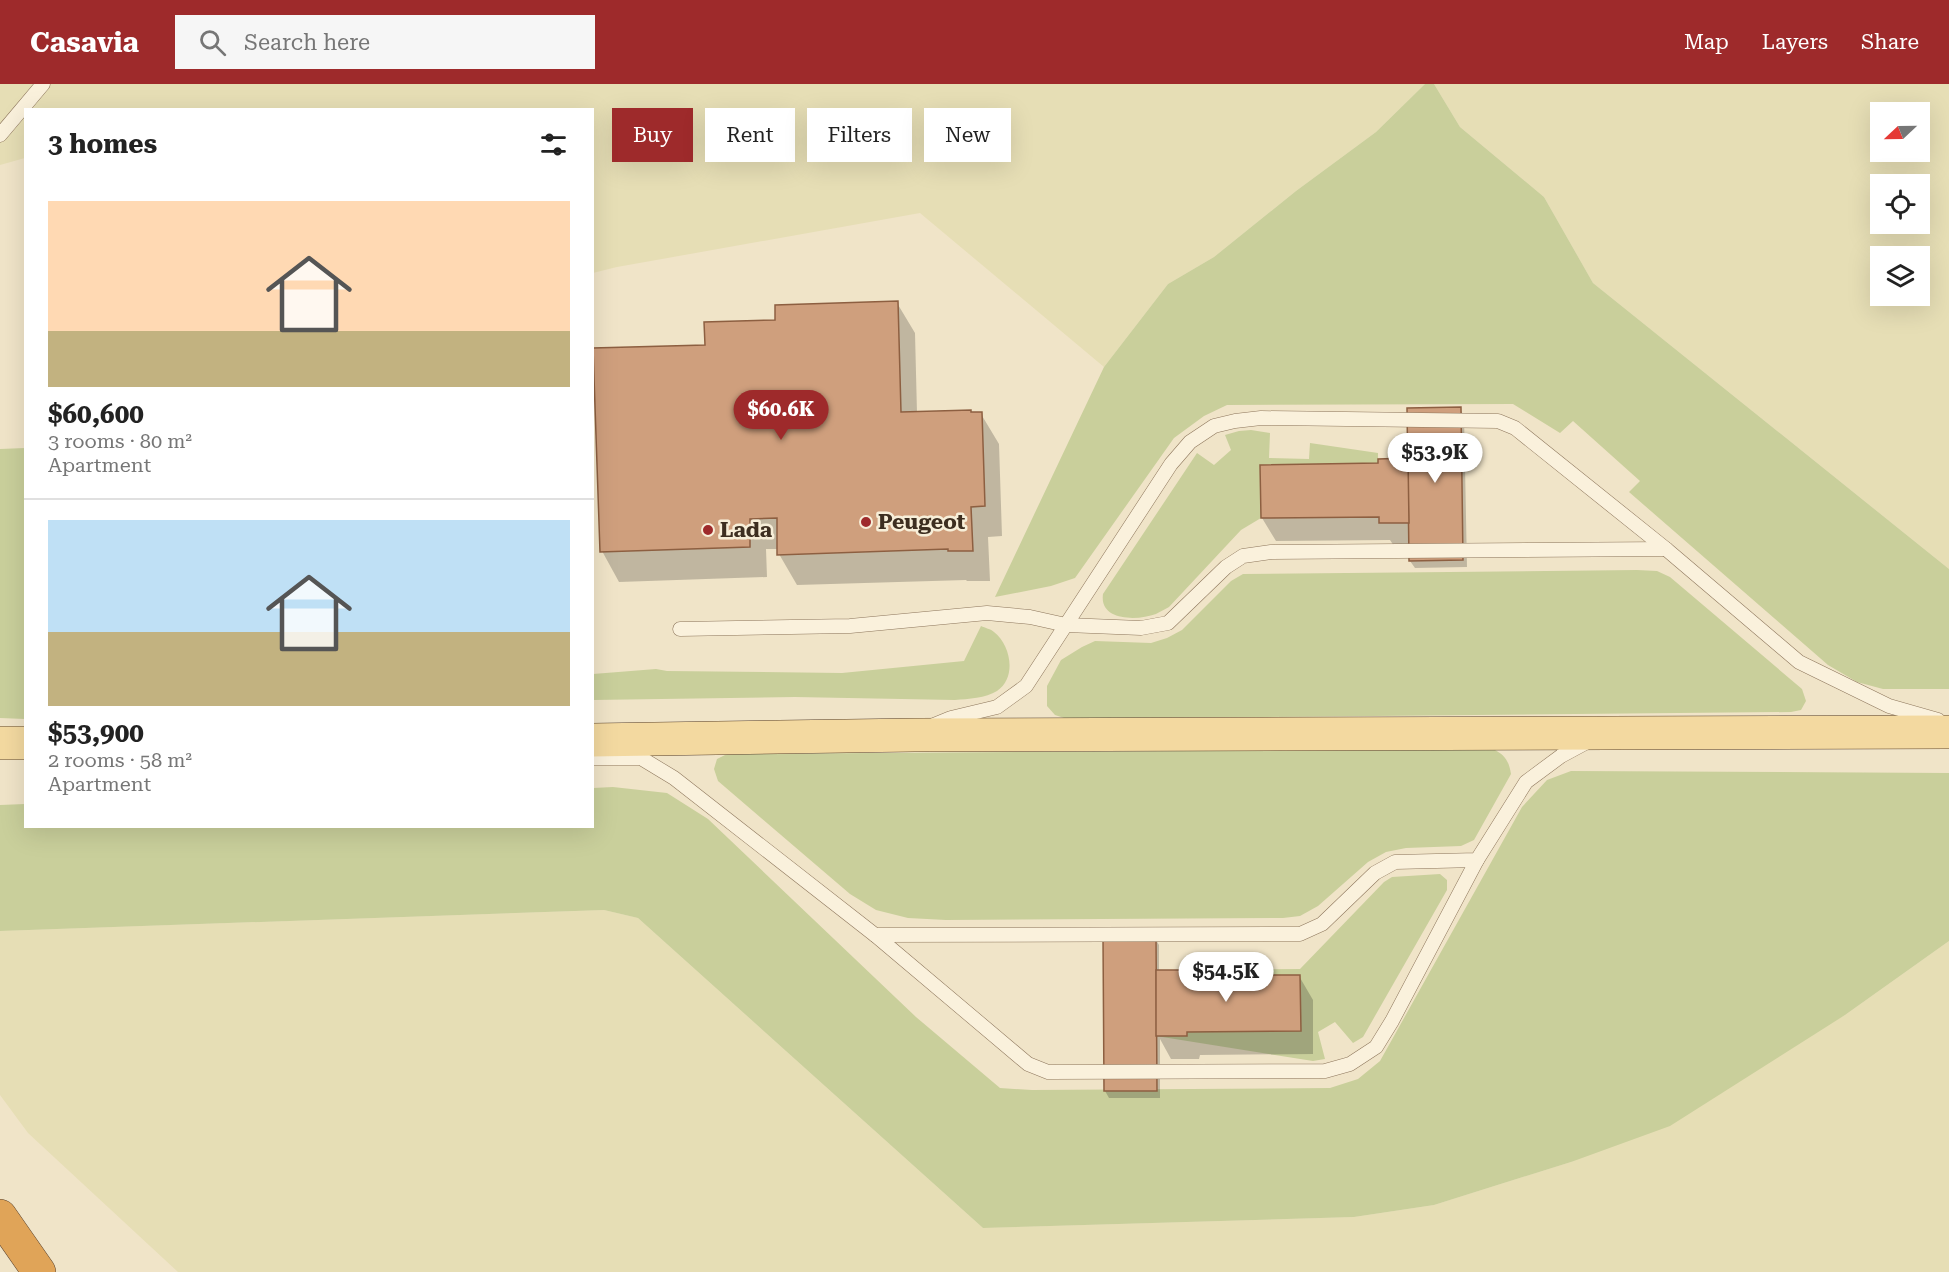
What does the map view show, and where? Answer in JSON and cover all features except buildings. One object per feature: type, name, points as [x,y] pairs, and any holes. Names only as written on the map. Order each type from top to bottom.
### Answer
[{"type":"highway","points":[[0,1216],[39,1272]]},
{"type":"main road","points":[[594,740],[914,735],[1949,732]]},
{"type":"main road","points":[[0,744],[24,743]]},
{"type":"lane","points":[[0,135],[43,84]]},
{"type":"lane","points":[[914,735],[951,718],[998,707],[1026,686],[1171,464],[1190,441],[1214,426],[1261,418],[1498,421],[1515,428],[1666,549],[1799,662],[1889,706],[1949,723]]},
{"type":"lane","points":[[680,629],[850,626],[987,613],[1030,617],[1066,625],[1142,628],[1168,623],[1226,567],[1243,556],[1271,552],[1666,549]]},
{"type":"lane","points":[[594,758],[641,758],[674,778],[874,935],[1028,1064],[1048,1072],[1324,1071],[1350,1064],[1376,1047],[1477,860],[1526,782],[1561,756],[1602,733]]},
{"type":"lane","points":[[874,935],[1300,934],[1322,924],[1375,873],[1395,862],[1477,860]]},
{"type":"shaded area","points":[[0,84],[1425,84],[1376,132],[1296,191],[1214,257],[1168,284],[1104,367],[920,213],[594,273],[594,108],[24,108],[24,158],[0,165]]},
{"type":"shaded area","points":[[1434,84],[1949,84],[1949,569],[1593,283],[1544,197],[1460,127]]},
{"type":"shaded area","points":[[604,910],[638,918],[983,1228],[1354,1217],[1434,1205],[1571,1162],[1845,1015],[1949,941],[1949,1272],[178,1272],[28,1133],[0,1095],[0,931]]},
{"type":"green space","points":[[1425,84],[1434,84],[1460,127],[1544,197],[1593,283],[1949,569],[1949,689],[1883,689],[1857,682],[1828,665],[1629,492],[1640,481],[1573,421],[1560,433],[1513,404],[1227,405],[1204,416],[1174,438],[1075,578],[1051,586],[995,597],[1104,367],[1168,284],[1214,257],[1296,191],[1376,132]]},
{"type":"green space","points":[[1251,430],[1270,433],[1269,458],[1309,459],[1310,443],[1378,453],[1378,463],[1260,465],[1261,518],[1241,530],[1169,607],[1156,614],[1139,618],[1121,617],[1107,610],[1103,603],[1103,594],[1197,453],[1214,465],[1231,450],[1225,435]]},
{"type":"green space","points":[[24,448],[24,719],[0,718],[0,449]]},
{"type":"green space","points":[[1657,571],[1670,577],[1802,689],[1806,701],[1801,710],[1791,712],[1067,719],[1055,715],[1047,706],[1047,686],[1061,660],[1095,641],[1151,643],[1167,638],[1182,630],[1231,581],[1243,574]]},
{"type":"green space","points":[[981,626],[993,631],[1000,638],[1008,653],[1007,678],[997,691],[988,695],[955,700],[795,697],[594,700],[594,674],[656,669],[842,673],[964,661]]},
{"type":"green space","points":[[1493,749],[1506,759],[1511,774],[1474,840],[1461,846],[1406,848],[1386,852],[1368,862],[1318,906],[1300,916],[1283,918],[946,920],[908,918],[876,910],[850,894],[718,781],[714,769],[717,759],[727,754]]},
{"type":"green space","points":[[1571,771],[1949,773],[1949,941],[1845,1015],[1670,1126],[1571,1162],[1434,1205],[1354,1217],[983,1228],[638,918],[604,910],[0,931],[0,805],[24,804],[24,828],[594,828],[594,788],[613,787],[667,793],[708,819],[916,1017],[1000,1088],[1032,1090],[1330,1088],[1358,1079],[1380,1061],[1522,807],[1547,780]]},
{"type":"green space","points":[[1440,874],[1447,880],[1447,890],[1363,1037],[1353,1043],[1335,1022],[1318,1032],[1325,1059],[1313,1061],[1156,1036],[1187,1032],[1300,1031],[1300,975],[1187,975],[1187,970],[1300,969],[1384,882],[1392,877]]},
{"type":"place","name":"Peugeot","points":[[866,522]]},
{"type":"place","name":"Lada","points":[[708,530]]}]
